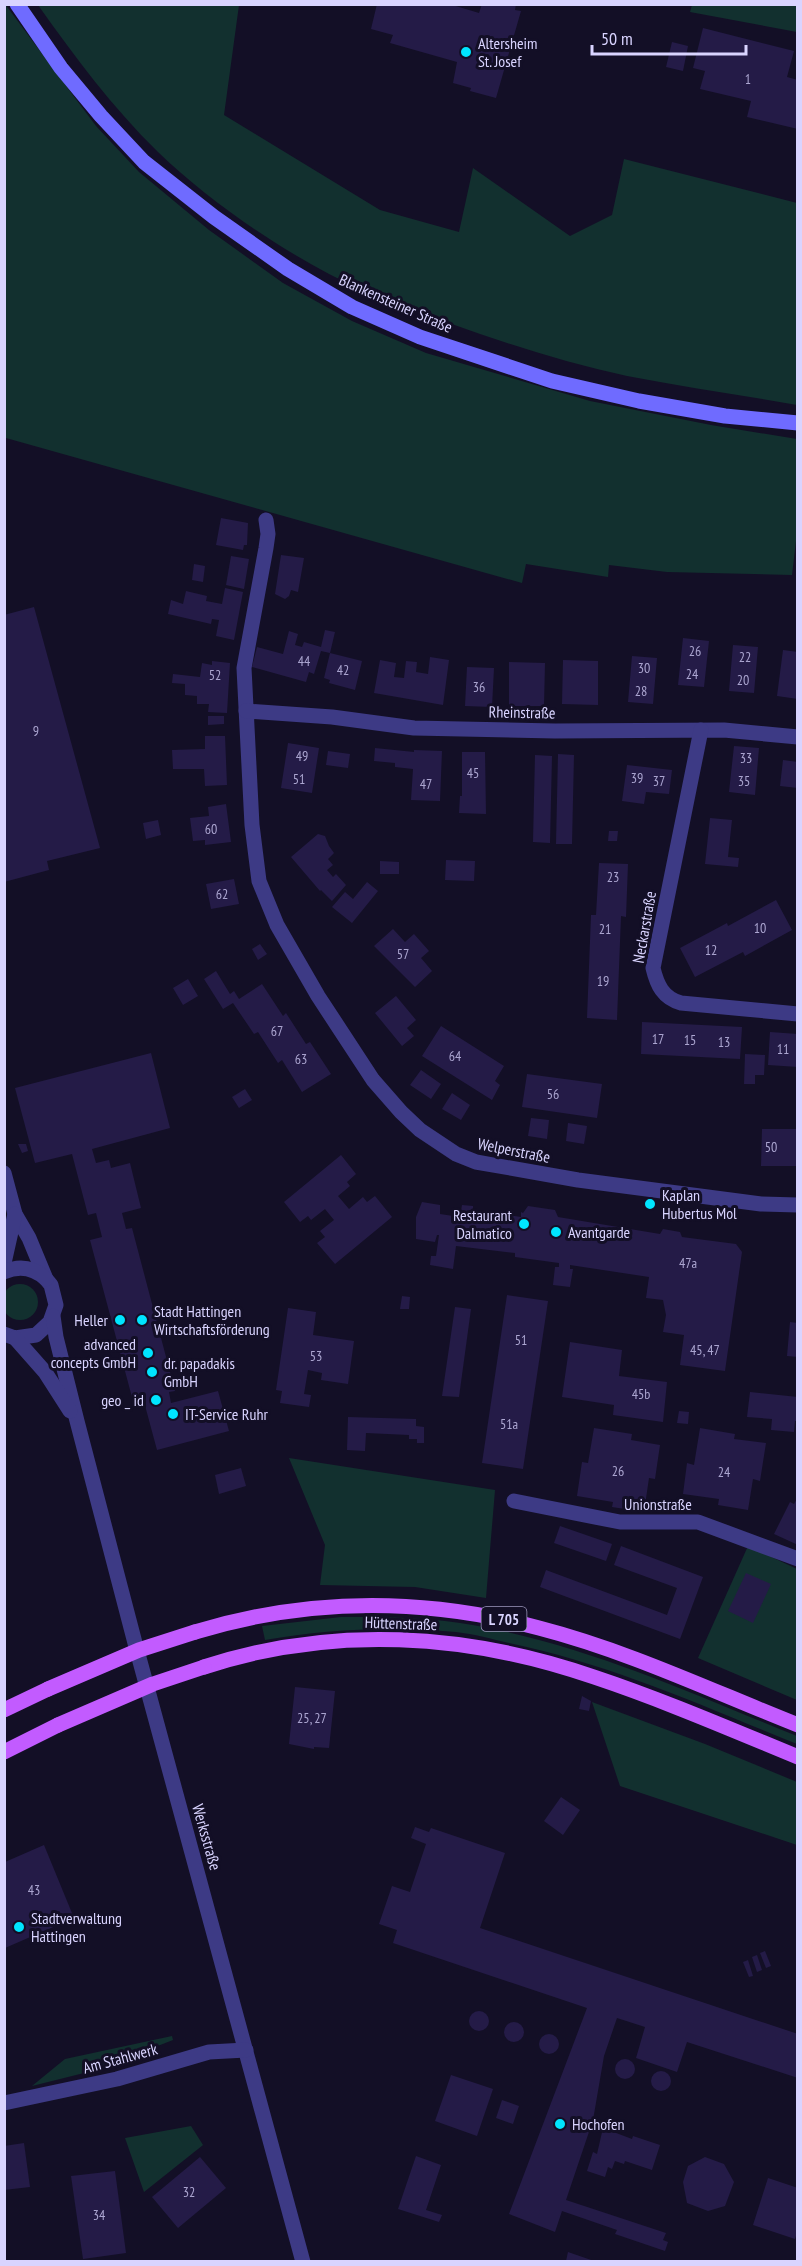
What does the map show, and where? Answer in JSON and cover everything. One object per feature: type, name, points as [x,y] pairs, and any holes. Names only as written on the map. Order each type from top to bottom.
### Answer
[{"type":"main road","name":"Blankensteiner Straße","points":[[17,4],[61,68],[101,117],[144,162],[214,218],[279,263],[352,307],[420,337],[552,381],[633,400],[725,417],[798,423]]},
{"type":"main road","name":"Hüttenstraße","points":[[4,1710],[139,1650],[195,1632],[240,1619],[345,1604],[393,1605],[465,1612],[540,1628],[621,1654],[798,1725]]},
{"type":"main road","name":"Hüttenstraße","points":[[4,1752],[58,1725],[153,1684],[204,1667],[247,1654],[347,1639],[438,1642],[518,1655],[592,1676],[798,1757]]},
{"type":"street","points":[[246,711],[244,668],[266,548],[268,534],[266,520]]},
{"type":"street","name":"Rheinstraße","points":[[246,711],[332,717],[414,728],[555,731],[701,730],[798,737]]},
{"type":"street","name":"Welperstraße","points":[[246,711],[252,825],[259,881],[277,925],[318,996],[373,1080],[401,1113],[439,1144],[476,1162],[578,1180],[761,1204],[798,1205]]},
{"type":"street","name":"Neckarstraße","points":[[701,730],[653,968],[656,982],[668,999],[681,1003],[798,1014]]},
{"type":"street","name":"Werksstraße","points":[[4,1173],[15,1214],[29,1238],[55,1298],[53,1316],[56,1336],[77,1421],[303,2262]]},
{"type":"street","name":"Werksstraße","points":[[4,1263],[15,1214]]},
{"type":"street","points":[[4,1272],[15,1268],[27,1269],[46,1279]]},
{"type":"street","name":"Werksstraße","points":[[10,1336],[36,1335],[46,1328],[53,1316]]},
{"type":"street","name":"Werksstraße","points":[[10,1336],[45,1372],[77,1421]]},
{"type":"street","name":"Unionstraße","points":[[514,1501],[620,1522],[698,1522],[798,1559]]},
{"type":"street","name":"Am Stahlwerk","points":[[4,2103],[117,2079],[209,2052],[246,2050]]},
{"type":"green space","points":[[5,4],[96,126],[139,172],[209,230],[283,283],[352,321],[426,353],[590,401],[797,439],[798,524],[792,575],[667,572],[609,565],[608,577],[526,564],[522,583],[6,438]]},
{"type":"green space","points":[[38,5],[239,5],[224,115],[380,210],[459,232],[473,168],[570,236],[612,215],[624,159],[797,203],[797,405],[627,376],[560,359],[449,323],[364,291],[337,278],[255,230],[204,192],[158,152],[110,99]]},
{"type":"green space","points":[[692,5],[797,5],[797,32],[690,12]]},
{"type":"green space","points":[[20,1284],[32,1290],[38,1302],[32,1314],[20,1320],[8,1314],[2,1302],[8,1290]]},
{"type":"green space","points":[[289,1458],[495,1490],[486,1598],[415,1587],[320,1585],[325,1545]]},
{"type":"green space","points":[[748,1546],[797,1569],[797,1700],[698,1658]]},
{"type":"green space","points":[[341,1617],[445,1621],[504,1631],[547,1642],[632,1670],[715,1702],[797,1736],[797,1744],[620,1674],[547,1652],[483,1637],[432,1630],[384,1629],[312,1633],[265,1640],[262,1626]]},
{"type":"green space","points":[[592,1702],[705,1744],[797,1782],[797,1845],[620,1786]]},
{"type":"green space","points":[[172,2036],[173,2040],[96,2070],[32,2086],[65,2059]]},
{"type":"green space","points":[[191,2126],[203,2145],[144,2192],[125,2138]]},
{"type":"building","name":"Altersheim St. Josef","points":[[377,4],[449,4],[479,13],[482,4],[516,4],[515,10],[521,11],[496,98],[470,91],[471,88],[453,83],[457,62],[390,43],[393,35],[371,29]]},
{"type":"building","points":[[703,28],[794,51],[787,77],[798,80],[798,129],[747,117],[751,101],[700,89],[705,71],[693,68]]},
{"type":"building","points":[[672,42],[688,46],[683,71],[666,67]]},
{"type":"building","points":[[221,518],[248,523],[247,545],[244,545],[243,550],[216,545]]},
{"type":"building","points":[[281,555],[304,558],[298,592],[291,590],[285,599],[275,594]]},
{"type":"building","points":[[231,556],[249,559],[244,589],[226,585]]},
{"type":"building","points":[[194,564],[205,566],[203,582],[192,580]]},
{"type":"building","points":[[225,588],[243,592],[234,640],[216,636],[219,620],[212,619],[211,624],[168,614],[171,600],[183,604],[186,591],[207,596],[206,601],[222,604]]},
{"type":"building","points":[[34,607],[100,848],[47,861],[49,870],[4,882],[4,615]]},
{"type":"building","points":[[325,630],[335,632],[330,653],[321,651],[314,674],[309,672],[306,682],[252,667],[257,647],[283,654],[289,631],[298,634],[295,645],[302,647],[304,642],[321,647]]},
{"type":"building","points":[[683,638],[709,641],[704,687],[678,685]]},
{"type":"building","points":[[733,645],[758,647],[754,693],[729,691]]},
{"type":"building","points":[[783,650],[798,652],[798,699],[777,696]]},
{"type":"building","points":[[330,653],[362,661],[355,690],[329,683],[330,680],[324,678]]},
{"type":"building","points":[[632,656],[657,658],[653,704],[628,702]]},
{"type":"building","points":[[430,657],[449,660],[443,705],[374,693],[380,660],[396,663],[394,677],[404,678],[406,661],[417,662],[416,672],[428,674]]},
{"type":"building","points":[[563,660],[598,661],[598,705],[562,704]]},
{"type":"building","points":[[212,661],[230,663],[227,713],[208,712],[209,704],[197,704],[197,696],[185,695],[185,684],[172,683],[173,674],[200,677],[202,663],[212,665]]},
{"type":"building","points":[[509,662],[545,663],[544,706],[509,706]]},
{"type":"building","points":[[467,667],[494,668],[492,707],[465,706]]},
{"type":"building","points":[[208,716],[224,716],[224,724],[208,725]]},
{"type":"building","points":[[205,736],[225,736],[227,785],[205,786],[204,769],[173,769],[172,750],[205,749]]},
{"type":"building","points":[[288,743],[319,748],[312,793],[281,788]]},
{"type":"building","points":[[734,746],[759,748],[755,795],[729,792]]},
{"type":"building","points":[[375,748],[414,752],[414,750],[442,751],[440,801],[411,800],[413,769],[395,767],[395,763],[374,761]]},
{"type":"building","points":[[328,751],[350,754],[348,768],[326,765]]},
{"type":"building","points":[[462,752],[485,752],[486,814],[459,813],[460,796],[462,796]]},
{"type":"building","points":[[558,754],[574,755],[572,844],[556,844]]},
{"type":"building","points":[[535,755],[552,756],[550,843],[533,842]]},
{"type":"building","points":[[783,760],[798,762],[798,788],[780,786]]},
{"type":"building","points":[[627,765],[672,770],[669,794],[646,792],[644,804],[622,801]]},
{"type":"building","points":[[226,804],[231,842],[205,845],[205,840],[193,841],[190,818],[209,816],[208,807]]},
{"type":"building","points":[[710,818],[732,820],[728,857],[739,858],[738,867],[705,864]]},
{"type":"building","points":[[158,820],[161,835],[146,839],[143,823]]},
{"type":"building","points":[[609,831],[618,831],[617,841],[608,841]]},
{"type":"building","points":[[318,834],[325,836],[334,853],[328,859],[333,865],[327,870],[333,877],[336,874],[346,885],[332,901],[320,891],[291,857]]},
{"type":"building","points":[[446,860],[475,861],[474,881],[445,880]]},
{"type":"building","points":[[380,861],[399,862],[399,874],[380,874]]},
{"type":"building","points":[[599,863],[628,864],[626,917],[621,916],[617,1020],[587,1018],[591,915],[596,915]]},
{"type":"building","points":[[234,879],[239,904],[211,909],[206,884]]},
{"type":"building","points":[[367,882],[378,891],[352,923],[332,907],[345,892],[353,899]]},
{"type":"building","points":[[776,900],[792,930],[745,956],[743,952],[695,977],[680,948]]},
{"type":"building","points":[[393,929],[405,942],[414,934],[429,951],[421,958],[432,971],[415,987],[374,946]]},
{"type":"building","points":[[260,944],[267,954],[258,960],[252,949]]},
{"type":"building","points":[[216,971],[230,994],[234,991],[239,999],[262,984],[283,1016],[286,1013],[306,1044],[310,1042],[331,1074],[302,1092],[282,1060],[278,1063],[258,1032],[254,1034],[233,1003],[223,1009],[204,979]]},
{"type":"building","points":[[188,979],[198,996],[183,1005],[173,988]]},
{"type":"building","points":[[396,996],[416,1020],[407,1028],[414,1036],[402,1046],[375,1013]]},
{"type":"building","points":[[642,1022],[742,1027],[740,1059],[641,1054]]},
{"type":"building","points":[[441,1026],[504,1066],[495,1081],[500,1085],[492,1100],[422,1056]]},
{"type":"building","points":[[770,1032],[798,1034],[798,1067],[768,1065]]},
{"type":"building","points":[[151,1053],[170,1128],[92,1149],[96,1163],[109,1160],[111,1168],[130,1163],[141,1208],[122,1213],[126,1229],[132,1228],[175,1391],[169,1392],[171,1403],[218,1391],[229,1431],[157,1450],[143,1398],[133,1401],[90,1240],[102,1237],[96,1213],[88,1215],[72,1154],[35,1163],[15,1088]]},
{"type":"building","points":[[745,1054],[765,1055],[764,1075],[755,1075],[755,1084],[744,1084]]},
{"type":"building","points":[[421,1070],[441,1084],[431,1099],[410,1085]]},
{"type":"building","points":[[527,1074],[602,1084],[597,1118],[522,1107]]},
{"type":"building","points":[[245,1089],[252,1100],[239,1108],[232,1097]]},
{"type":"building","points":[[452,1093],[470,1105],[461,1120],[442,1109]]},
{"type":"building","points":[[531,1118],[549,1120],[547,1139],[528,1136]]},
{"type":"building","points":[[568,1123],[587,1126],[584,1144],[566,1141]]},
{"type":"building","points":[[762,1129],[798,1129],[798,1166],[761,1166]]},
{"type":"building","points":[[18,1144],[26,1144],[28,1151],[22,1153]]},
{"type":"building","points":[[341,1155],[356,1174],[347,1182],[350,1186],[338,1196],[349,1209],[363,1197],[367,1202],[375,1196],[392,1217],[335,1264],[317,1243],[325,1237],[320,1231],[334,1220],[325,1209],[311,1220],[308,1216],[300,1222],[284,1202]]},
{"type":"building","points":[[422,1202],[440,1205],[440,1214],[460,1217],[462,1205],[473,1206],[473,1210],[521,1217],[521,1212],[523,1213],[528,1206],[555,1210],[558,1217],[660,1234],[663,1229],[680,1232],[682,1237],[736,1244],[742,1252],[725,1371],[680,1365],[684,1335],[663,1332],[666,1315],[663,1300],[646,1298],[649,1277],[570,1265],[570,1269],[573,1269],[570,1287],[553,1285],[555,1267],[559,1267],[559,1263],[515,1257],[515,1253],[456,1246],[453,1269],[430,1265],[431,1256],[436,1256],[439,1235],[435,1242],[416,1239],[416,1217]]},
{"type":"building","points":[[507,1295],[548,1301],[523,1469],[482,1463]]},
{"type":"building","points":[[402,1296],[410,1297],[409,1309],[400,1309]]},
{"type":"building","points":[[455,1307],[471,1309],[459,1397],[442,1396]]},
{"type":"building","points":[[288,1308],[316,1312],[313,1335],[354,1341],[348,1384],[321,1380],[322,1373],[308,1370],[304,1394],[311,1395],[309,1407],[280,1403],[282,1391],[276,1390]]},
{"type":"building","points":[[790,1322],[798,1323],[798,1357],[787,1356]]},
{"type":"building","points":[[570,1342],[622,1350],[619,1376],[667,1382],[663,1422],[613,1415],[614,1405],[562,1397]]},
{"type":"building","points":[[750,1392],[798,1397],[798,1421],[795,1421],[794,1432],[771,1430],[772,1419],[747,1417]]},
{"type":"building","points":[[679,1411],[689,1412],[688,1424],[677,1423]]},
{"type":"building","points":[[348,1417],[416,1419],[416,1426],[424,1427],[424,1443],[417,1443],[417,1439],[409,1439],[409,1435],[366,1433],[365,1451],[347,1450]]},
{"type":"building","points":[[594,1428],[632,1434],[631,1440],[660,1445],[655,1479],[649,1478],[644,1512],[612,1507],[613,1502],[577,1496],[582,1462],[588,1463]]},
{"type":"building","points":[[700,1428],[735,1434],[734,1439],[766,1443],[760,1481],[753,1479],[748,1510],[718,1505],[719,1499],[683,1494],[687,1463],[694,1465]]},
{"type":"building","points":[[241,1468],[246,1486],[219,1494],[215,1475]]},
{"type":"building","points":[[798,1497],[798,1545],[774,1534],[790,1502],[794,1504]]},
{"type":"building","points":[[560,1526],[612,1544],[606,1561],[554,1543]]},
{"type":"building","points":[[621,1546],[703,1577],[680,1639],[540,1587],[546,1570],[667,1615],[677,1588],[614,1565]]},
{"type":"building","points":[[746,1573],[771,1584],[753,1623],[728,1611]]},
{"type":"building","points":[[295,1687],[335,1691],[329,1748],[314,1747],[314,1749],[289,1744]]},
{"type":"building","points":[[582,1696],[591,1701],[589,1711],[579,1709]]},
{"type":"building","points":[[561,1797],[580,1810],[563,1835],[544,1821]]},
{"type":"building","points":[[415,1827],[429,1832],[431,1828],[505,1853],[480,1928],[798,2034],[798,2078],[687,2042],[677,2072],[636,2058],[645,2027],[617,2018],[604,2056],[593,2120],[566,2200],[666,2233],[663,2240],[668,2242],[665,2251],[615,2234],[617,2230],[562,2211],[555,2232],[509,2214],[587,2008],[393,1943],[397,1930],[379,1924],[392,1886],[410,1892],[426,1844],[411,1838]]},
{"type":"building","points":[[44,1845],[74,1918],[5,1948],[5,1862]]},
{"type":"building","points":[[765,1951],[771,1966],[766,1968],[760,1953]]},
{"type":"building","points":[[757,1955],[762,1970],[757,1972],[752,1957]]},
{"type":"building","points":[[748,1960],[753,1976],[749,1977],[743,1962]]},
{"type":"building","points":[[479,2011],[486,2014],[489,2021],[486,2028],[479,2031],[472,2028],[469,2021],[472,2014]]},
{"type":"building","points":[[514,2022],[521,2025],[524,2032],[521,2039],[514,2042],[507,2039],[504,2032],[507,2025]]},
{"type":"building","points":[[549,2034],[556,2037],[559,2044],[556,2051],[549,2054],[542,2051],[539,2044],[542,2037]]},
{"type":"building","points":[[625,2059],[632,2062],[635,2069],[632,2076],[625,2079],[618,2076],[615,2069],[618,2062]]},
{"type":"building","points":[[661,2071],[668,2074],[671,2081],[668,2088],[661,2091],[654,2088],[651,2081],[654,2074]]},
{"type":"building","points":[[451,2075],[493,2089],[477,2136],[435,2121]]},
{"type":"building","points":[[502,2100],[519,2106],[513,2124],[496,2118]]},
{"type":"building","points":[[603,2128],[632,2139],[633,2136],[660,2145],[652,2170],[625,2161],[624,2164],[615,2161],[612,2169],[608,2167],[605,2177],[587,2171],[593,2152],[597,2154]]},
{"type":"building","points":[[24,2143],[30,2187],[4,2190],[4,2146]]},
{"type":"building","points":[[416,2156],[441,2165],[426,2210],[442,2215],[439,2222],[398,2209]]},
{"type":"building","points":[[200,2157],[226,2188],[178,2228],[152,2197]]},
{"type":"building","points":[[705,2157],[724,2164],[734,2182],[725,2206],[708,2211],[687,2203],[683,2182],[688,2166]]},
{"type":"building","points":[[115,2171],[126,2253],[83,2259],[71,2176]]},
{"type":"building","points":[[768,2178],[798,2188],[798,2230],[795,2239],[753,2225]]},
{"type":"building","points":[[568,2252],[594,2261],[594,2262],[566,2261]]},
{"type":"place","name":"Altersheim St. Josef","points":[[466,52]]},
{"type":"place","name":"Kaplan Hubertus Mol","points":[[650,1204]]},
{"type":"place","name":"Restaurant Dalmatico","points":[[524,1224]]},
{"type":"place","name":"Avantgarde","points":[[556,1232]]},
{"type":"place","name":"Heller","points":[[120,1320]]},
{"type":"place","name":"Stadt Hattingen Wirtschaftsförderung","points":[[142,1320]]},
{"type":"place","name":"advanced concepts GmbH","points":[[148,1353]]},
{"type":"place","name":"dr. papadakis GmbH","points":[[152,1372]]},
{"type":"place","name":"geo _ id","points":[[156,1400]]},
{"type":"place","name":"IT-Service Ruhr","points":[[173,1414]]},
{"type":"place","name":"Stadtverwaltung Hattingen","points":[[19,1927]]},
{"type":"place","name":"Hochofen","points":[[560,2124]]}]
